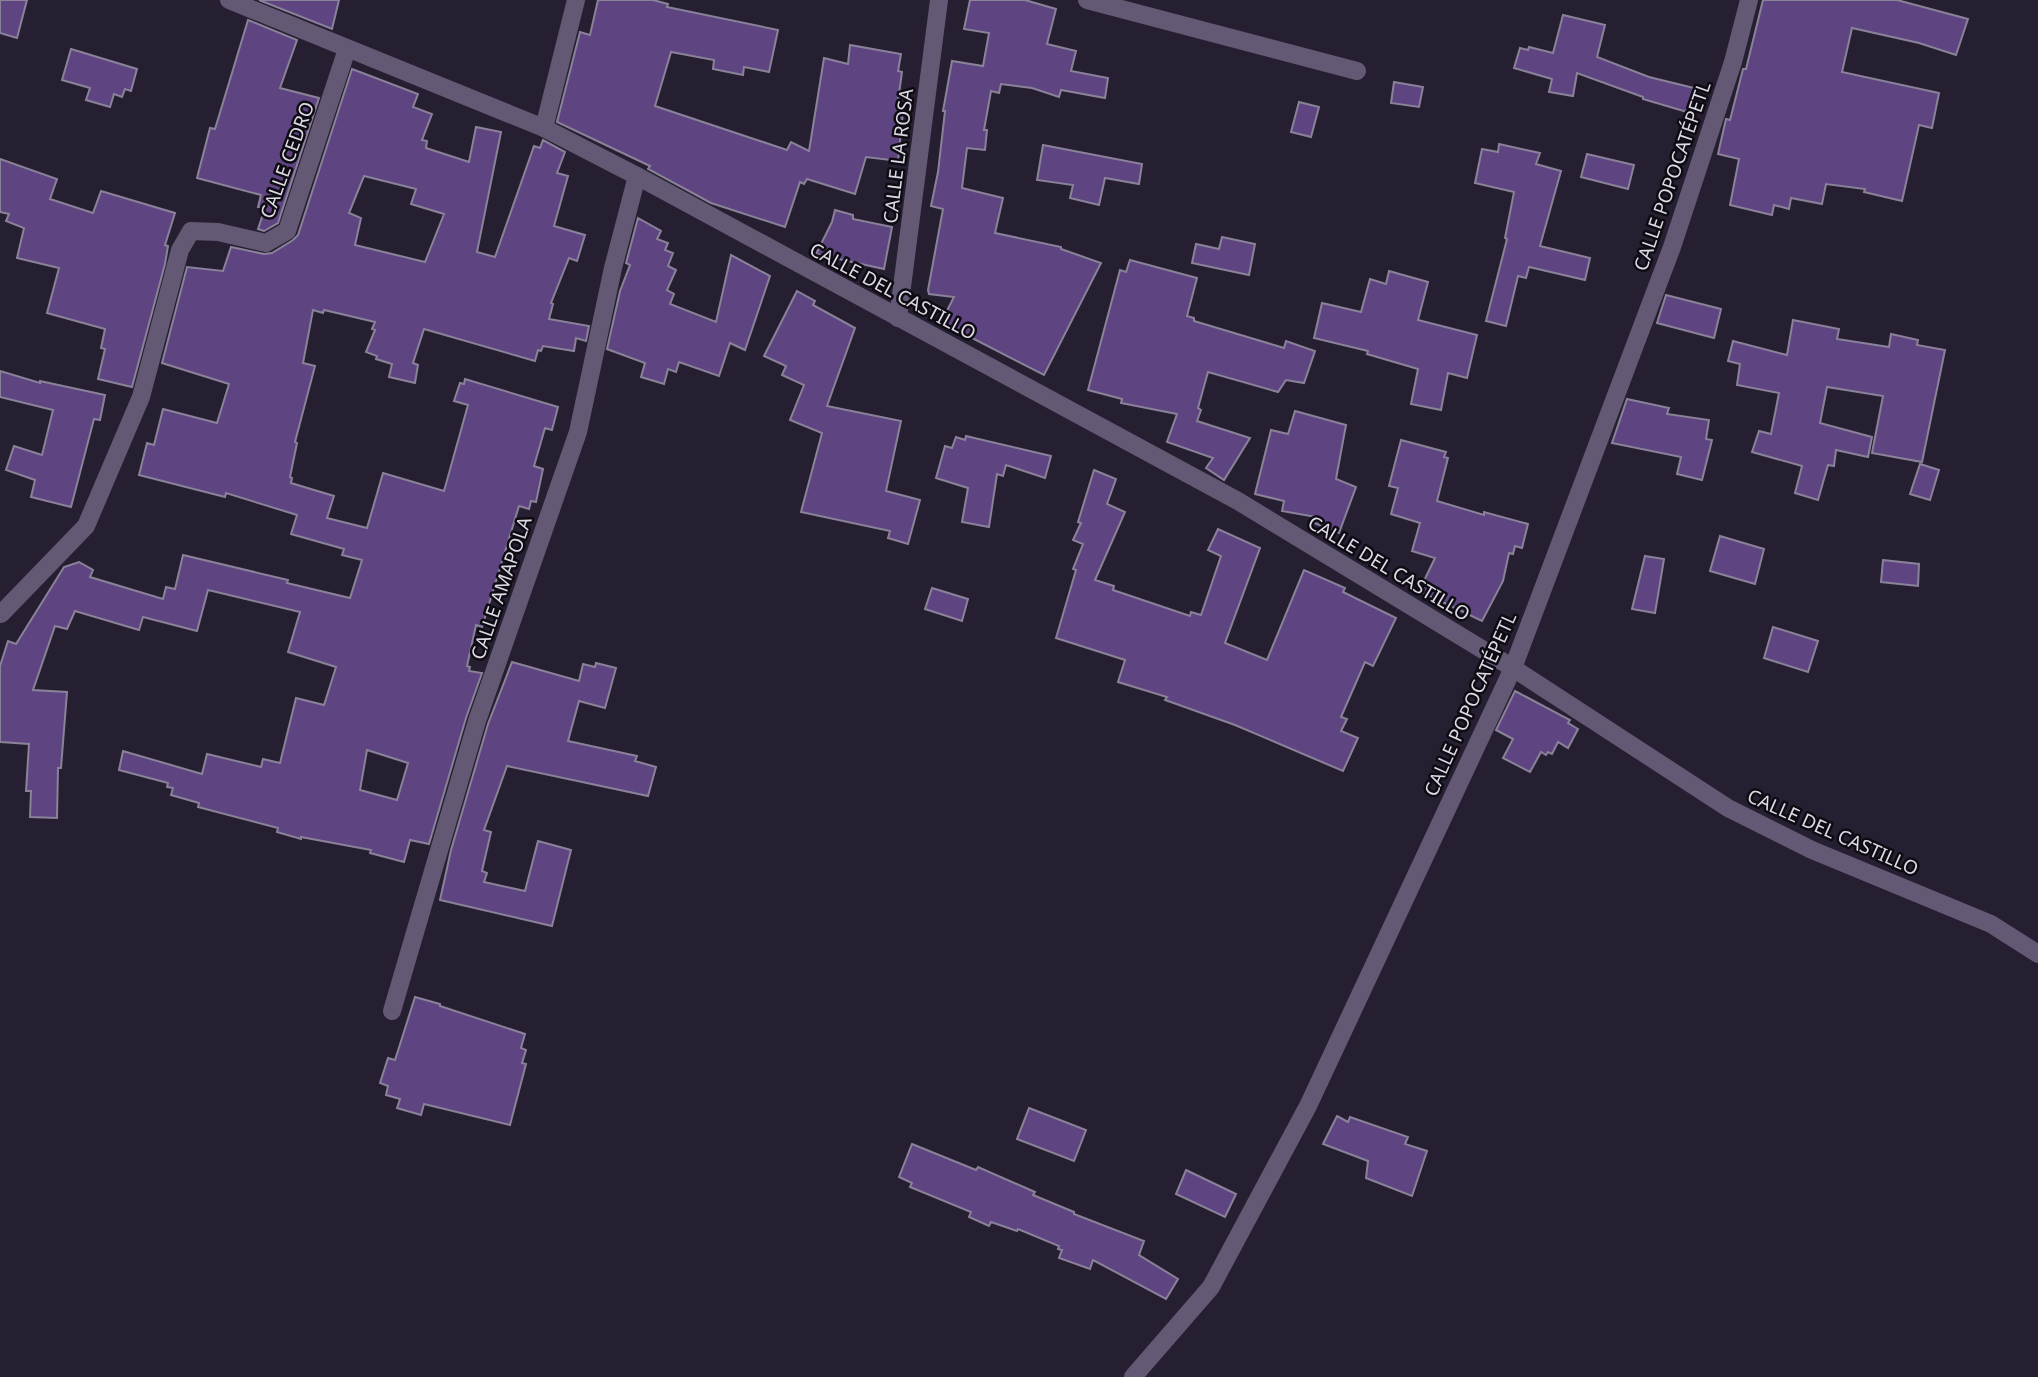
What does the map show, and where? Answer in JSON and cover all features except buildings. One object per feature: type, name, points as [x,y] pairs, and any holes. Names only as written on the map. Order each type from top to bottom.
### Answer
[{"type":"street","name":"CALLE DEL CASTILLO","points":[[229,0],[255,5],[347,49],[544,128],[637,176],[1238,501],[1513,667],[1728,808],[1812,849],[1991,924],[2038,954]]},
{"type":"street","points":[[544,128],[576,0]]},
{"type":"street","name":"CALLE LA ROSA","points":[[898,318],[939,0]]},
{"type":"street","points":[[1087,0],[1357,71]]},
{"type":"street","name":"CALLE POPOCATÉPETL","points":[[1133,1377],[1211,1287],[1308,1106],[1513,667],[1672,247],[1733,62],[1749,0]]},
{"type":"street","name":"CALLE CEDRO","points":[[1,614],[86,526],[141,397],[180,250],[191,231],[218,232],[266,243],[287,231],[347,49]]},
{"type":"street","name":"CALLE AMAPOLA","points":[[392,1011],[477,721],[578,432],[613,268],[637,176]]}]
